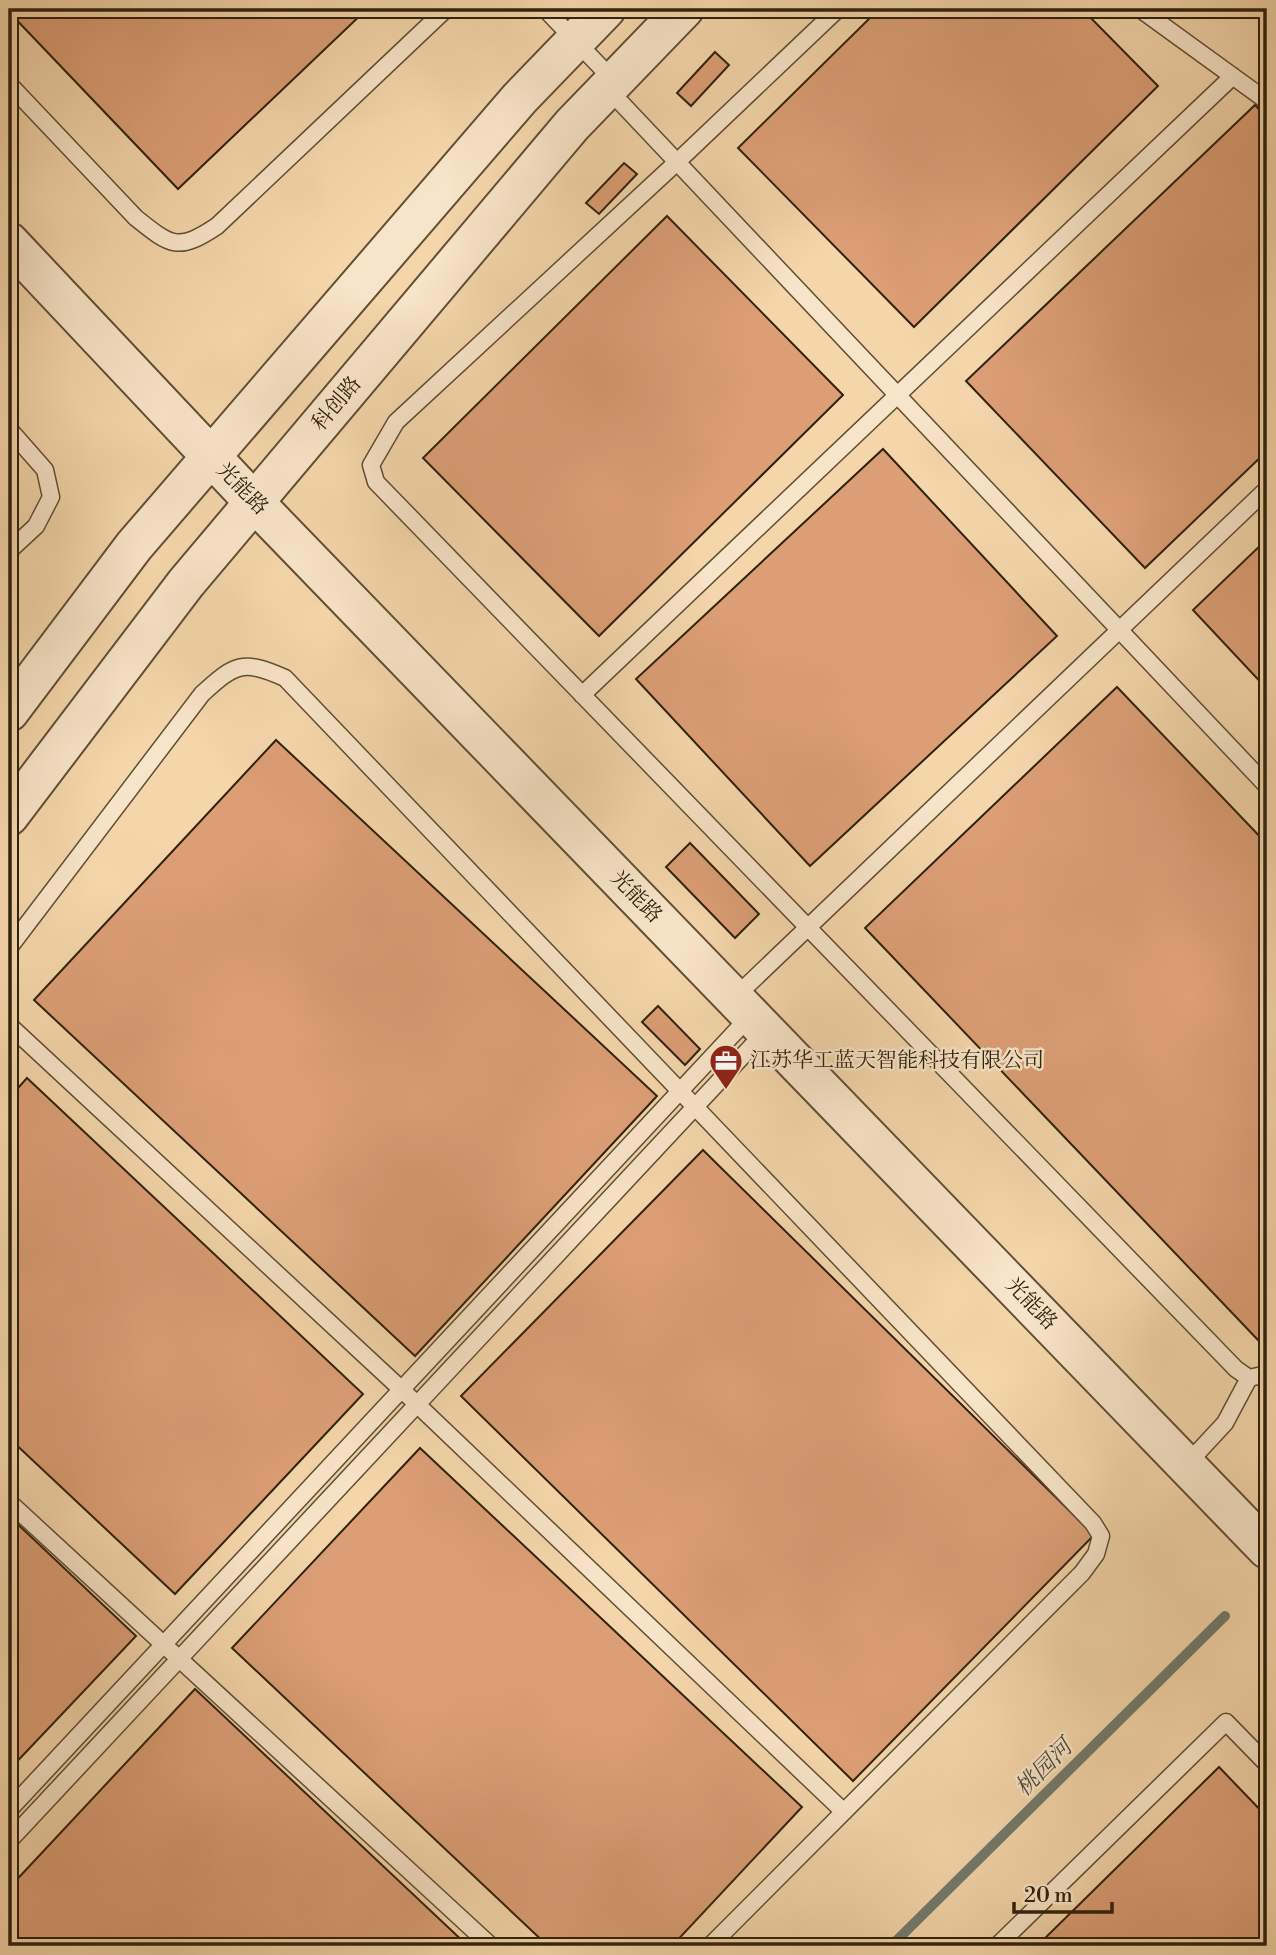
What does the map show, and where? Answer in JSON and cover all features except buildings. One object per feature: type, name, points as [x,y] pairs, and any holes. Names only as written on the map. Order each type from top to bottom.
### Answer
[{"type":"street","points":[[9,712],[134,546],[520,98],[606,9]]},
{"type":"street","name":"科创路","points":[[9,816],[186,583],[572,125],[684,9]]},
{"type":"street","name":"光能路","points":[[9,242],[254,502],[1267,1549]]},
{"type":"lane","points":[[9,84],[136,218],[160,237],[182,245],[198,239],[217,226],[446,9]]},
{"type":"lane","points":[[545,9],[576,41],[677,162],[1267,786]]},
{"type":"lane","points":[[838,9],[396,422],[371,466],[376,482],[1226,1359],[1249,1378]]},
{"type":"lane","points":[[1140,9],[1267,101]]},
{"type":"lane","points":[[582,695],[1233,76]]},
{"type":"lane","points":[[9,429],[45,470],[51,497],[36,526],[9,551]]},
{"type":"lane","points":[[9,1841],[694,1107],[808,927],[1267,489]]},
{"type":"lane","points":[[9,948],[202,694],[222,676],[239,666],[263,668],[285,678],[1093,1522],[1101,1536],[1096,1554],[1082,1573],[710,1946]]},
{"type":"lane","points":[[9,1810],[750,1015]]},
{"type":"lane","points":[[9,1025],[417,1404],[844,1812]]},
{"type":"lane","points":[[1186,1465],[1225,1423],[1249,1378],[1267,1374]]},
{"type":"lane","points":[[9,1502],[491,1946]]},
{"type":"lane","points":[[997,1946],[1226,1722],[1267,1764]]},
{"type":"lane","points":[[9,1816],[23,1826]]},
{"type":"waterway","name":"桃园河","points":[[891,1946],[1225,1616]]},
{"type":"place","name":"江苏华工蓝天智能科技有限公司","points":[[726,1091]]}]
